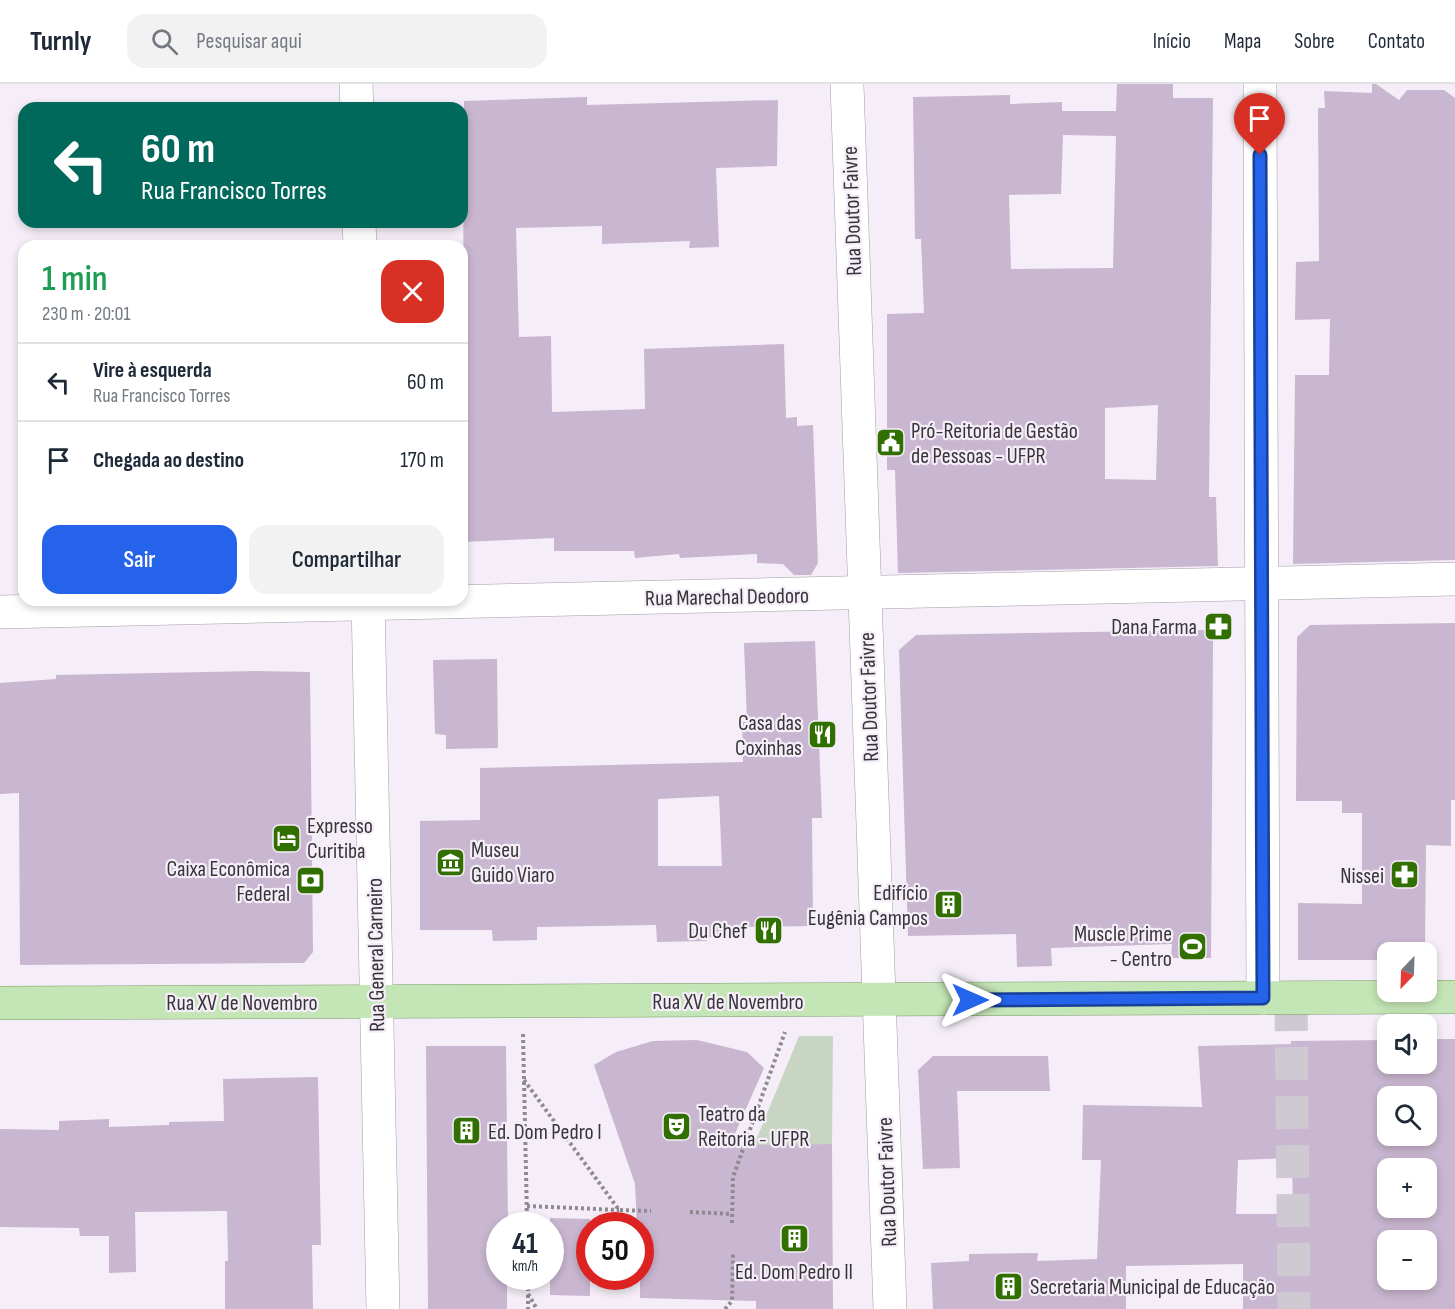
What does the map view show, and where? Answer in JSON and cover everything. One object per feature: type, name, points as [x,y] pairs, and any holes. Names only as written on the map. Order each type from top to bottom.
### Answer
[{"type":"main road","name":"Rua XV de Novembro","points":[[0,1004],[1455,997]]},
{"type":"street","points":[[356,84],[357,102]]},
{"type":"street","name":"Rua Doutor Faivre","points":[[847,84],[890,1309]]},
{"type":"street","points":[[1260,84],[1263,998]]},
{"type":"street","name":"Rua Marechal Deodoro","points":[[468,600],[1455,579]]},
{"type":"street","name":"Rua Marechal Deodoro","points":[[0,612],[221,606]]},
{"type":"street","name":"Rua General Carneiro","points":[[368,606],[383,1309]]},
{"type":"path","points":[[523,1000],[527,1212]]},
{"type":"path","points":[[732,1223],[733,1177],[796,1001]]},
{"type":"path","points":[[524,1079],[619,1210]]},
{"type":"path","points":[[527,1206],[651,1211]]},
{"type":"path","points":[[690,1212],[732,1214]]},
{"type":"path","points":[[732,1309],[733,1254]]},
{"type":"path","points":[[528,1290],[528,1309]]},
{"type":"path","points":[[528,1294],[537,1309]]},
{"type":"path","points":[[725,1309],[732,1300]]},
{"type":"green space","points":[[799,1036],[833,1036],[832,1144],[754,1145]]},
{"type":"building","points":[[1117,84],[1173,84],[1173,98],[1213,98],[1209,497],[1216,497],[1218,566],[898,573],[895,470],[887,470],[887,314],[924,313],[921,239],[915,239],[913,97],[1010,95],[1010,104],[1062,102],[1062,111],[1116,111]],"holes":[[[1063,135],[1116,136],[1113,268],[1011,269],[1009,195],[1061,194]],[[1158,405],[1156,480],[1105,479],[1105,408]]]},
{"type":"building","points":[[1372,84],[1376,84],[1399,100],[1407,90],[1444,90],[1455,98],[1455,560],[1293,564],[1295,375],[1329,375],[1330,319],[1295,320],[1296,262],[1319,261],[1318,108],[1325,108],[1324,91],[1372,93]]},
{"type":"building","points":[[587,97],[587,105],[778,100],[777,166],[716,168],[719,247],[689,248],[690,241],[602,244],[602,226],[516,228],[519,337],[551,336],[552,412],[645,409],[644,349],[784,344],[786,418],[797,417],[797,426],[813,425],[818,563],[811,575],[794,575],[783,564],[757,563],[757,554],[680,558],[679,554],[635,558],[634,551],[554,551],[554,538],[468,542],[468,240],[463,240],[463,228],[468,228],[468,102],[464,101]]},
{"type":"building","points":[[1455,623],[1455,800],[1451,800],[1451,846],[1426,845],[1425,942],[1377,942],[1377,960],[1298,960],[1298,903],[1362,904],[1362,813],[1342,813],[1342,801],[1296,801],[1297,637],[1310,625]]},
{"type":"building","points":[[1204,630],[1213,641],[1211,958],[1171,958],[1172,944],[1051,948],[1052,966],[1017,967],[1016,934],[908,936],[899,650],[916,635]]},
{"type":"building","points":[[815,641],[822,818],[812,818],[813,926],[739,927],[738,938],[707,937],[707,941],[657,942],[656,925],[537,927],[537,940],[493,941],[492,930],[420,930],[420,821],[480,820],[480,768],[743,762],[742,722],[747,722],[744,643]],"holes":[[[719,796],[722,866],[658,866],[658,799]]]},
{"type":"building","points":[[497,659],[498,748],[446,749],[446,735],[435,734],[433,660]]},
{"type":"building","points":[[310,672],[313,952],[304,963],[20,965],[19,793],[0,794],[0,683],[56,679],[56,675]]},
{"type":"building","points":[[1437,1039],[1455,1039],[1455,1309],[1243,1309],[1243,1264],[1126,1266],[1126,1309],[933,1309],[931,1263],[969,1261],[969,1254],[1038,1253],[1037,1261],[1097,1259],[1101,1160],[1082,1160],[1083,1105],[1202,1107],[1198,1046],[1291,1044],[1291,1041],[1377,1040],[1377,1074],[1437,1074]],"holes":[[[1292,1158],[1293,1214],[1236,1214],[1238,1160]]]},
{"type":"building","points":[[697,1040],[747,1052],[764,1068],[730,1145],[832,1144],[833,1309],[756,1309],[756,1301],[640,1298],[640,1290],[654,1290],[654,1212],[636,1212],[635,1184],[594,1065],[616,1052],[653,1041]]},
{"type":"building","name":"Ed. Dom Pedro I","points":[[426,1046],[506,1046],[508,1212],[486,1212],[486,1290],[507,1290],[507,1309],[428,1309]]},
{"type":"building","points":[[933,1056],[1048,1056],[1050,1091],[957,1091],[960,1168],[923,1169],[918,1070]]},
{"type":"building","points":[[318,1077],[321,1245],[312,1245],[313,1309],[225,1309],[225,1261],[228,1261],[227,1211],[135,1212],[136,1272],[109,1273],[109,1236],[80,1236],[79,1228],[0,1227],[0,1129],[59,1130],[59,1121],[109,1119],[109,1127],[169,1125],[169,1122],[224,1121],[223,1079]]},
{"type":"building","points":[[564,1218],[576,1219],[576,1290],[590,1290],[590,1296],[550,1295],[550,1290],[564,1290]]},
{"type":"tunnel","points":[[1291,998],[1294,1309]]},
{"type":"place","name":"Pró-Reitoria de Gestão de Pessoas - UFPR","points":[[890,443]]},
{"type":"place","name":"Dana Farma","points":[[1218,626]]},
{"type":"place","name":"Casa das Coxinhas","points":[[823,735]]},
{"type":"place","name":"Expresso Curitiba","points":[[286,838]]},
{"type":"place","name":"Museu Guido Viaro","points":[[450,862]]},
{"type":"place","name":"Nissei","points":[[1405,875]]},
{"type":"place","name":"Caixa Econômica Federal","points":[[311,881]]},
{"type":"place","name":"Edifício Eugênia Campos","points":[[949,905]]},
{"type":"place","name":"Du Chef","points":[[768,930]]},
{"type":"place","name":"Muscle Prime - Centro","points":[[1193,946]]},
{"type":"place","name":"Teatro da Reitoria - UFPR","points":[[677,1126]]},
{"type":"place","name":"Ed. Dom Pedro I","points":[[467,1131]]},
{"type":"place","name":"Ed. Dom Pedro II","points":[[794,1239]]},
{"type":"place","name":"Secretaria Municipal de Educação","points":[[1009,1286]]},
{"type":"route","points":[[970,1000],[1263,998],[1260,155]]}]
